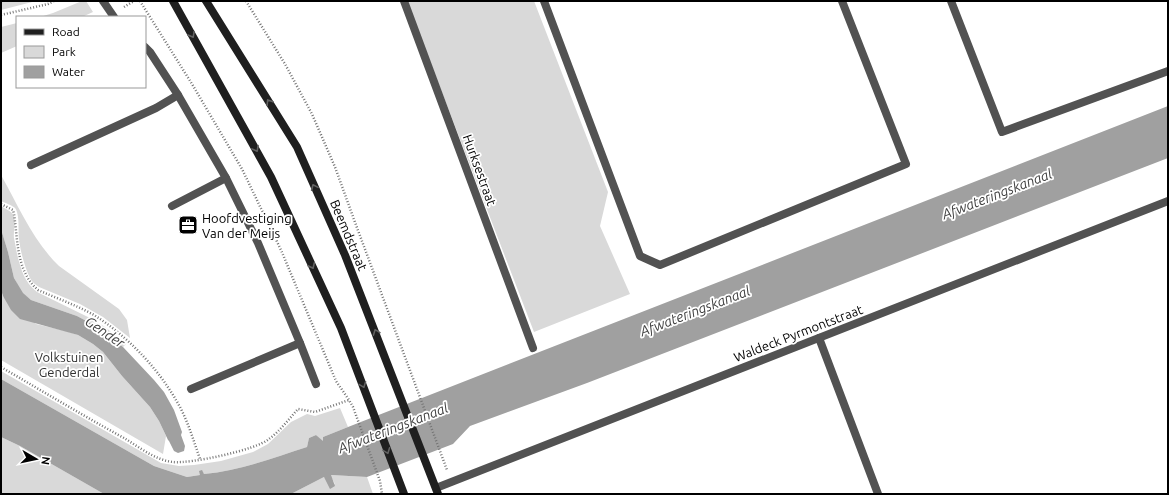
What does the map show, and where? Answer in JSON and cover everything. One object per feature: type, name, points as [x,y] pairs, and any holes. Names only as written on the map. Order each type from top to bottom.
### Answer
[{"type":"main road","points":[[173,1],[271,177],[341,328],[404,494]]},
{"type":"main road","name":"Beemdstraat","points":[[206,1],[296,147],[345,254],[437,491]]},
{"type":"street","points":[[103,1],[113,16]]},
{"type":"street","name":"Hurksestraat","points":[[404,1],[533,348]]},
{"type":"street","points":[[544,1],[640,256],[660,264],[906,164],[842,1]]},
{"type":"street","points":[[952,1],[1002,132],[1168,71]]},
{"type":"street","points":[[146,48],[178,95],[226,178],[258,243],[316,384]]},
{"type":"street","points":[[31,165],[156,108],[178,95]]},
{"type":"street","points":[[172,206],[226,178]]},
{"type":"street","name":"Waldeck Pyrmontstraat","points":[[437,491],[819,338],[1168,201]]},
{"type":"street","points":[[819,338],[878,494]]},
{"type":"street","points":[[191,389],[300,343]]},
{"type":"path","points":[[1,15],[48,4],[54,1]]},
{"type":"path","name":"Beemdstraat","points":[[246,1],[312,114],[335,167],[358,233],[442,456]]},
{"type":"path","points":[[1,204],[13,210],[17,246],[26,277],[32,285],[38,290],[93,315],[131,344],[149,362],[177,400],[188,423],[200,459]]},
{"type":"path","points":[[1,367],[161,459],[172,462],[185,462],[226,455],[254,446],[268,440],[298,409],[315,412],[349,400]]},
{"type":"path","points":[[353,408],[380,481],[382,494]]},
{"type":"green space","points":[[1,1],[36,1],[1,10]]},
{"type":"green space","points":[[82,1],[86,1],[93,12],[84,16],[43,16]]},
{"type":"green space","points":[[407,1],[534,1],[608,192],[600,226],[630,294],[534,332]]},
{"type":"green space","points":[[16,23],[16,46],[1,53],[1,27]]},
{"type":"green space","points":[[1,175],[27,223],[42,246],[59,266],[119,309],[127,320],[130,338],[103,317],[80,304],[39,287],[32,281],[26,269],[20,248],[17,211],[14,207],[1,201]]},
{"type":"green space","points":[[1,206],[12,213],[15,222],[14,238],[17,254],[26,280],[29,284],[37,292],[105,327],[126,344],[123,347],[92,324],[77,316],[31,300],[22,293],[14,278],[1,229]]},
{"type":"green space","name":"Volkstuinen Genderdal","points":[[1,290],[3,296],[36,324],[78,335],[103,352],[150,407],[159,421],[166,436],[163,454],[1,360]]},
{"type":"green space","points":[[1,371],[161,463],[179,466],[221,461],[253,452],[268,444],[291,422],[307,414],[315,416],[340,408],[348,427],[323,437],[323,442],[316,435],[309,438],[307,447],[269,460],[230,470],[204,474],[202,471],[200,475],[187,477],[154,466],[1,379]]},
{"type":"green space","points":[[1,437],[20,446],[104,494],[1,494]]},
{"type":"green space","points":[[330,475],[367,477],[373,494],[291,494],[324,477],[335,484]]},
{"type":"water","name":"Afwateringskanaal","points":[[1168,106],[1168,158],[587,383],[470,426],[453,444],[367,477],[331,475],[335,486],[330,489],[324,477],[291,494],[104,494],[20,446],[1,437],[1,379],[154,466],[187,477],[200,475],[199,471],[202,470],[204,474],[256,464],[307,447],[309,438],[316,435],[323,441],[323,437],[348,427]]},
{"type":"water","points":[[1,229],[14,278],[23,293],[31,300],[77,316],[92,324],[123,347],[164,392],[174,410],[182,432],[181,435],[185,446],[184,451],[178,453],[174,451],[150,407],[103,352],[78,335],[20,319],[11,310],[1,290]]},
{"type":"place","name":"Hoofdvestiging Van der Meijs","points":[[188,225]]},
{"type":"water label","name":"Gender","points":[[105,332]]}]
